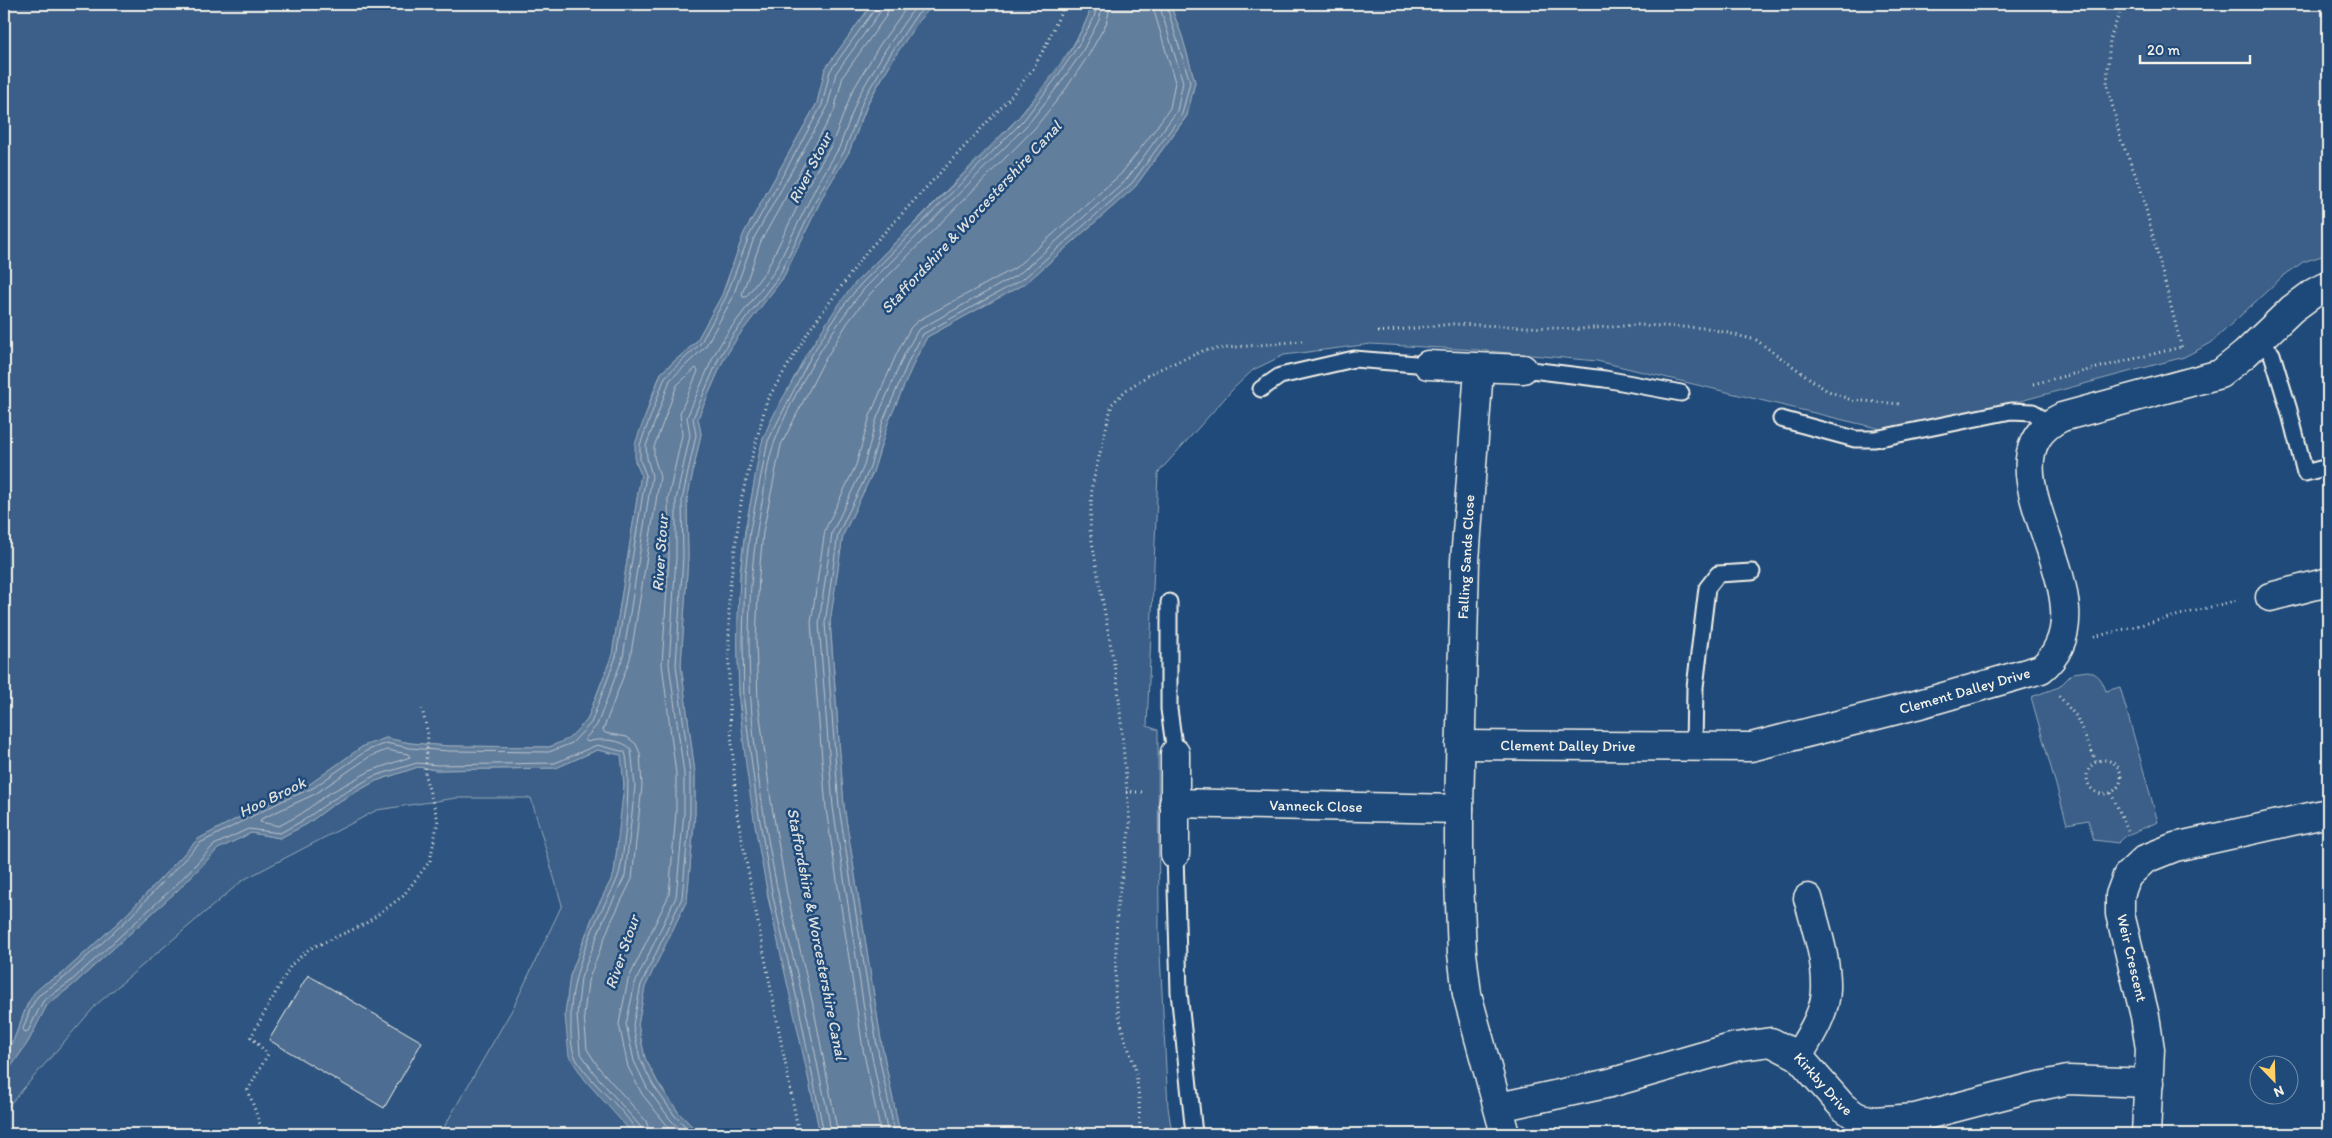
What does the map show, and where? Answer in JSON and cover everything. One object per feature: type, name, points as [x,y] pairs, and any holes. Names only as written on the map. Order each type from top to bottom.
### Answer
[{"type":"street","points":[[2047,424],[2062,417],[2220,374],[2259,341],[2292,309],[2315,292],[2328,286]]},
{"type":"street","points":[[1428,365],[1479,369],[1523,369]]},
{"type":"street","name":"Falling Sands Close","points":[[1479,369],[1465,561],[1458,809],[1462,953],[1466,986],[1506,1134]]},
{"type":"street","name":"Clement Dalley Drive","points":[[1460,745],[1751,747],[1916,705],[2041,669],[2051,660],[2061,644],[2066,628],[2067,606],[2032,484],[2030,467],[2030,453],[2034,442],[2047,424]]},
{"type":"street","points":[[2270,597],[2328,582]]},
{"type":"street","points":[[1175,753],[1175,854]]},
{"type":"street","name":"Vanneck Close","points":[[1174,803],[1458,809]]},
{"type":"street","name":"Weir Crescent","points":[[2146,1134],[2150,1049],[2145,1016],[2120,914],[2120,895],[2127,876],[2145,859],[2175,847],[2328,813]]},
{"type":"street","points":[[1798,1056],[1816,1027],[1826,991],[1823,958],[1808,898]]},
{"type":"street","name":"Kirkby Drive","points":[[1499,1107],[1610,1083],[1734,1047],[1771,1042],[1798,1056],[1843,1107],[1857,1117],[1874,1121],[1916,1118],[2068,1080],[2149,1082]]},
{"type":"lane","points":[[2259,341],[2272,354],[2305,473],[2328,468]]},
{"type":"lane","points":[[1261,389],[1280,376],[1354,360],[1428,365]]},
{"type":"lane","points":[[1523,369],[1604,379],[1681,393]]},
{"type":"lane","points":[[1781,419],[1855,439],[1875,439],[2011,411],[2032,412],[2047,424]]},
{"type":"lane","points":[[1694,748],[1695,687],[1707,588],[1718,574],[1752,572]]},
{"type":"lane","points":[[1169,602],[1169,709],[1175,753]]},
{"type":"lane","points":[[1175,854],[1179,992],[1194,1134]]},
{"type":"path","points":[[799,1134],[737,814],[729,703],[730,593],[742,496],[767,400],[810,328],[868,250],[1007,101],[1028,75],[1046,44],[1062,10],[1062,4]]},
{"type":"path","points":[[2123,4],[2110,38],[2107,84],[2121,140],[2140,186],[2192,383]]},
{"type":"path","points":[[2061,644],[2252,596],[2270,597]]},
{"type":"path","points":[[2041,669],[2064,704],[2076,716],[2096,761]]},
{"type":"path","points":[[263,1133],[248,1090],[268,1054],[251,1038],[291,965],[309,949],[364,924],[403,896],[430,862],[438,820],[425,776],[428,734],[422,709]]},
{"type":"path","points":[[2109,760],[2119,767],[2121,783],[2118,788],[2110,793],[2096,793],[2088,784],[2087,772],[2096,761],[2109,760]]},
{"type":"path","points":[[2110,793],[2121,817],[2145,859]]},
{"type":"shaded area","points":[[4,4],[872,4],[825,69],[817,103],[744,233],[722,295],[696,342],[661,373],[649,403],[635,461],[641,474],[612,655],[587,720],[568,740],[549,747],[449,746],[410,743],[386,738],[363,746],[310,784],[280,796],[198,839],[127,914],[62,974],[44,984],[27,1005],[14,1039],[4,1054]]},
{"type":"shaded area","points":[[935,4],[1092,4],[1089,16],[1072,47],[1019,117],[856,282],[806,354],[763,439],[745,530],[740,573],[739,703],[768,898],[794,1009],[820,1134],[700,1134],[679,1113],[658,1083],[645,1058],[638,1025],[645,987],[687,900],[695,813],[695,773],[681,665],[688,557],[687,500],[701,434],[698,418],[723,361],[737,338],[783,278],[825,192],[849,152],[869,101],[895,56],[919,20]]},
{"type":"shaded area","points":[[1170,4],[2328,4],[2328,254],[2303,262],[2282,277],[2211,343],[2184,357],[2013,403],[1881,429],[1597,361],[1477,350],[1371,344],[1284,355],[1253,370],[1234,388],[1158,473],[1147,726],[1158,730],[1159,935],[1168,1107],[1172,1134],[900,1134],[882,1046],[844,806],[830,620],[843,535],[873,472],[888,423],[927,337],[1026,283],[1135,187],[1187,116],[1195,82],[1182,36]]},
{"type":"shaded area","points":[[2088,671],[2100,678],[2106,691],[2120,687],[2158,822],[2127,835],[2118,843],[2094,840],[2088,820],[2067,824],[2031,697],[2059,687],[2073,673]]},
{"type":"shaded area","points":[[597,750],[622,755],[624,789],[614,874],[593,916],[570,976],[565,1015],[618,1115],[633,1134],[440,1134],[513,1008],[562,905],[531,798],[456,798],[377,810],[243,880],[97,1004],[4,1111],[4,1077],[28,1042],[47,1005],[73,985],[179,889],[218,849],[251,833],[280,838],[307,824],[334,804],[376,781],[418,767],[436,770],[556,768]]},
{"type":"shaded area","points":[[456,798],[531,798],[562,905],[513,1008],[440,1134],[4,1134],[4,1111],[97,1004],[243,880],[377,810]]},
{"type":"water","name":"River Stour","points":[[872,4],[935,4],[919,20],[869,100],[849,152],[825,192],[783,278],[737,338],[723,361],[698,418],[701,434],[687,500],[688,557],[681,665],[695,773],[695,813],[687,900],[645,987],[638,1025],[645,1058],[658,1083],[679,1113],[700,1134],[633,1134],[585,1080],[569,1056],[565,1015],[570,976],[593,916],[614,874],[624,785],[621,755],[597,750],[556,768],[436,770],[418,767],[376,781],[334,804],[307,824],[280,838],[251,833],[218,849],[179,889],[73,985],[47,1005],[28,1042],[4,1077],[4,1054],[14,1039],[27,1005],[34,993],[44,984],[62,974],[127,914],[198,839],[280,796],[310,784],[363,746],[386,738],[410,743],[449,746],[549,747],[568,739],[587,720],[612,655],[641,474],[635,461],[635,444],[661,373],[696,342],[722,295],[744,233],[817,103],[825,69]]},
{"type":"water","name":"Staffordshire & Worcestershire Canal","points":[[1092,4],[1170,4],[1182,36],[1195,82],[1187,115],[1135,187],[1026,283],[927,337],[888,423],[873,472],[843,535],[830,623],[844,806],[882,1046],[900,1134],[820,1134],[769,899],[754,819],[743,740],[738,660],[740,580],[751,500],[761,446],[780,403],[836,308],[856,282],[993,145],[1034,100],[1070,52],[1083,28]]},
{"type":"building","points":[[308,975],[422,1042],[384,1108],[269,1040]]},
{"type":"water label","name":"Hoo Brook","points":[[272,797]]}]
